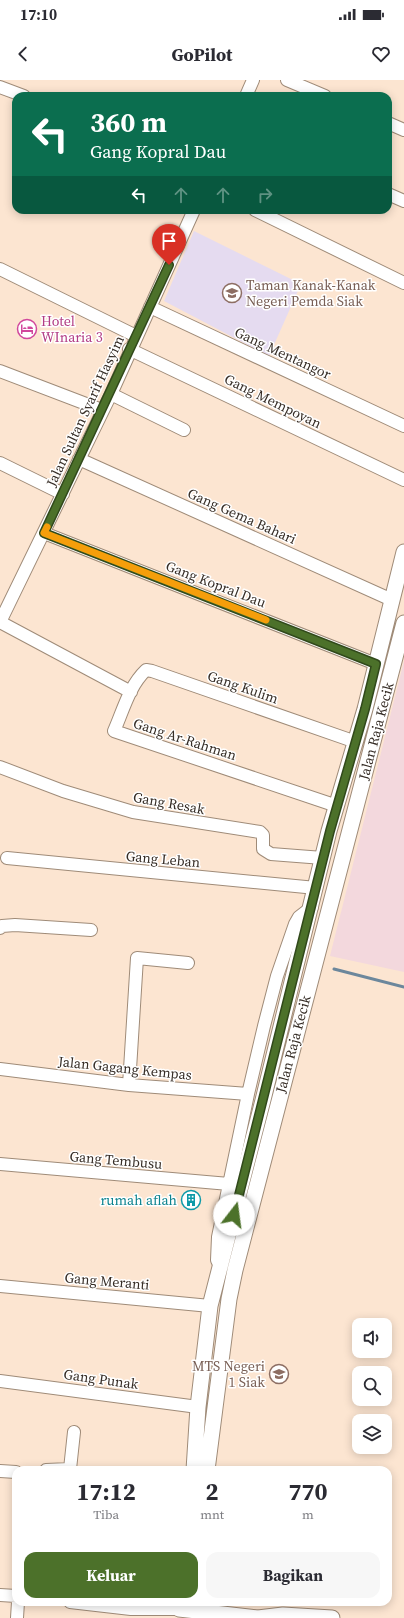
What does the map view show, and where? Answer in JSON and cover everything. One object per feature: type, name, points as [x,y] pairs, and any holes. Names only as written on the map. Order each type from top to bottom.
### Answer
[{"type":"main road","name":"Jalan Raja Kecik","points":[[208,1466],[229,1298],[228,1268],[323,858],[356,742],[404,552]]},
{"type":"main road","name":"Jalan Raja Kecik","points":[[194,1466],[198,1407],[210,1306],[228,1268],[404,623]]},
{"type":"main road","points":[[179,1606],[195,1606],[258,1618],[283,1615],[332,1618]]},
{"type":"street","points":[[248,92],[253,80]]},
{"type":"street","points":[[287,80],[316,92]]},
{"type":"street","points":[[0,87],[13,92]]},
{"type":"street","points":[[392,125],[404,130]]},
{"type":"street","points":[[392,196],[404,201]]},
{"type":"street","name":"Jalan Sultan Syarif Hasyim","points":[[0,622],[111,394],[192,214]]},
{"type":"street","points":[[263,214],[404,283]]},
{"type":"street","points":[[0,269],[136,336]]},
{"type":"street","name":"Gang Mentangor","points":[[150,307],[404,426]]},
{"type":"street","name":"Gang Mempoyan","points":[[130,350],[404,480]]},
{"type":"street","points":[[0,370],[102,410]]},
{"type":"street","points":[[111,394],[184,430]]},
{"type":"street","name":"Gang Gema Bahari","points":[[80,458],[392,600]]},
{"type":"street","points":[[0,463],[63,494]]},
{"type":"street","name":"Gang Kopral Dau","points":[[44,533],[376,664]]},
{"type":"street","points":[[0,622],[131,692]]},
{"type":"street","name":"Gang Kulim","points":[[131,692],[140,676],[146,670],[152,670],[356,742]]},
{"type":"street","name":"Gang Ar-Rahman","points":[[131,692],[114,731],[337,806]]},
{"type":"street","name":"Gang Resak","points":[[0,767],[63,791],[133,812],[260,832],[263,835],[263,849],[271,854],[323,858]]},
{"type":"street","name":"Gang Leban","points":[[7,858],[316,888]]},
{"type":"street","points":[[228,1268],[217,1260],[216,1244],[248,1094],[277,976],[291,933],[299,917],[312,907]]},
{"type":"street","points":[[0,928],[2,926],[15,925],[91,930]]},
{"type":"street","points":[[129,1085],[137,958],[188,963]]},
{"type":"street","name":"Jalan Gagang Kempas","points":[[0,1069],[129,1085],[248,1094]]},
{"type":"street","name":"Gang Tembusu","points":[[0,1164],[229,1184]]},
{"type":"street","name":"Gang Meranti","points":[[0,1286],[210,1306]]},
{"type":"street","name":"Gang Punak","points":[[0,1381],[198,1407]]},
{"type":"street","points":[[70,1466],[74,1432]]},
{"type":"street","points":[[0,1471],[12,1472]]},
{"type":"street","points":[[0,1595],[12,1596]]},
{"type":"street","points":[[17,1618],[18,1606]]},
{"type":"street","points":[[117,1606],[130,1614],[179,1606]]},
{"type":"shaded area","name":"Taman Kanak-Kanak Negeri Pemda Siak","points":[[194,231],[301,284],[269,356],[164,301]]},
{"type":"shaded area","points":[[404,661],[404,972],[330,956]]},
{"type":"waterway","points":[[334,969],[404,987]]},
{"type":"slow traffic","points":[[47,527],[44,533],[266,620]]},
{"type":"place","name":"Taman Kanak-Kanak Negeri Pemda Siak","points":[[232,293]]},
{"type":"place","name":"Hotel WInaria 3","points":[[27,329]]},
{"type":"place","name":"rumah aflah","points":[[191,1200]]},
{"type":"place","name":"MTS Negeri 1 Siak","points":[[279,1374]]},
{"type":"route","points":[[169,265],[111,394],[96,422],[44,533],[376,664],[365,709],[330,831],[234,1215]]}]
